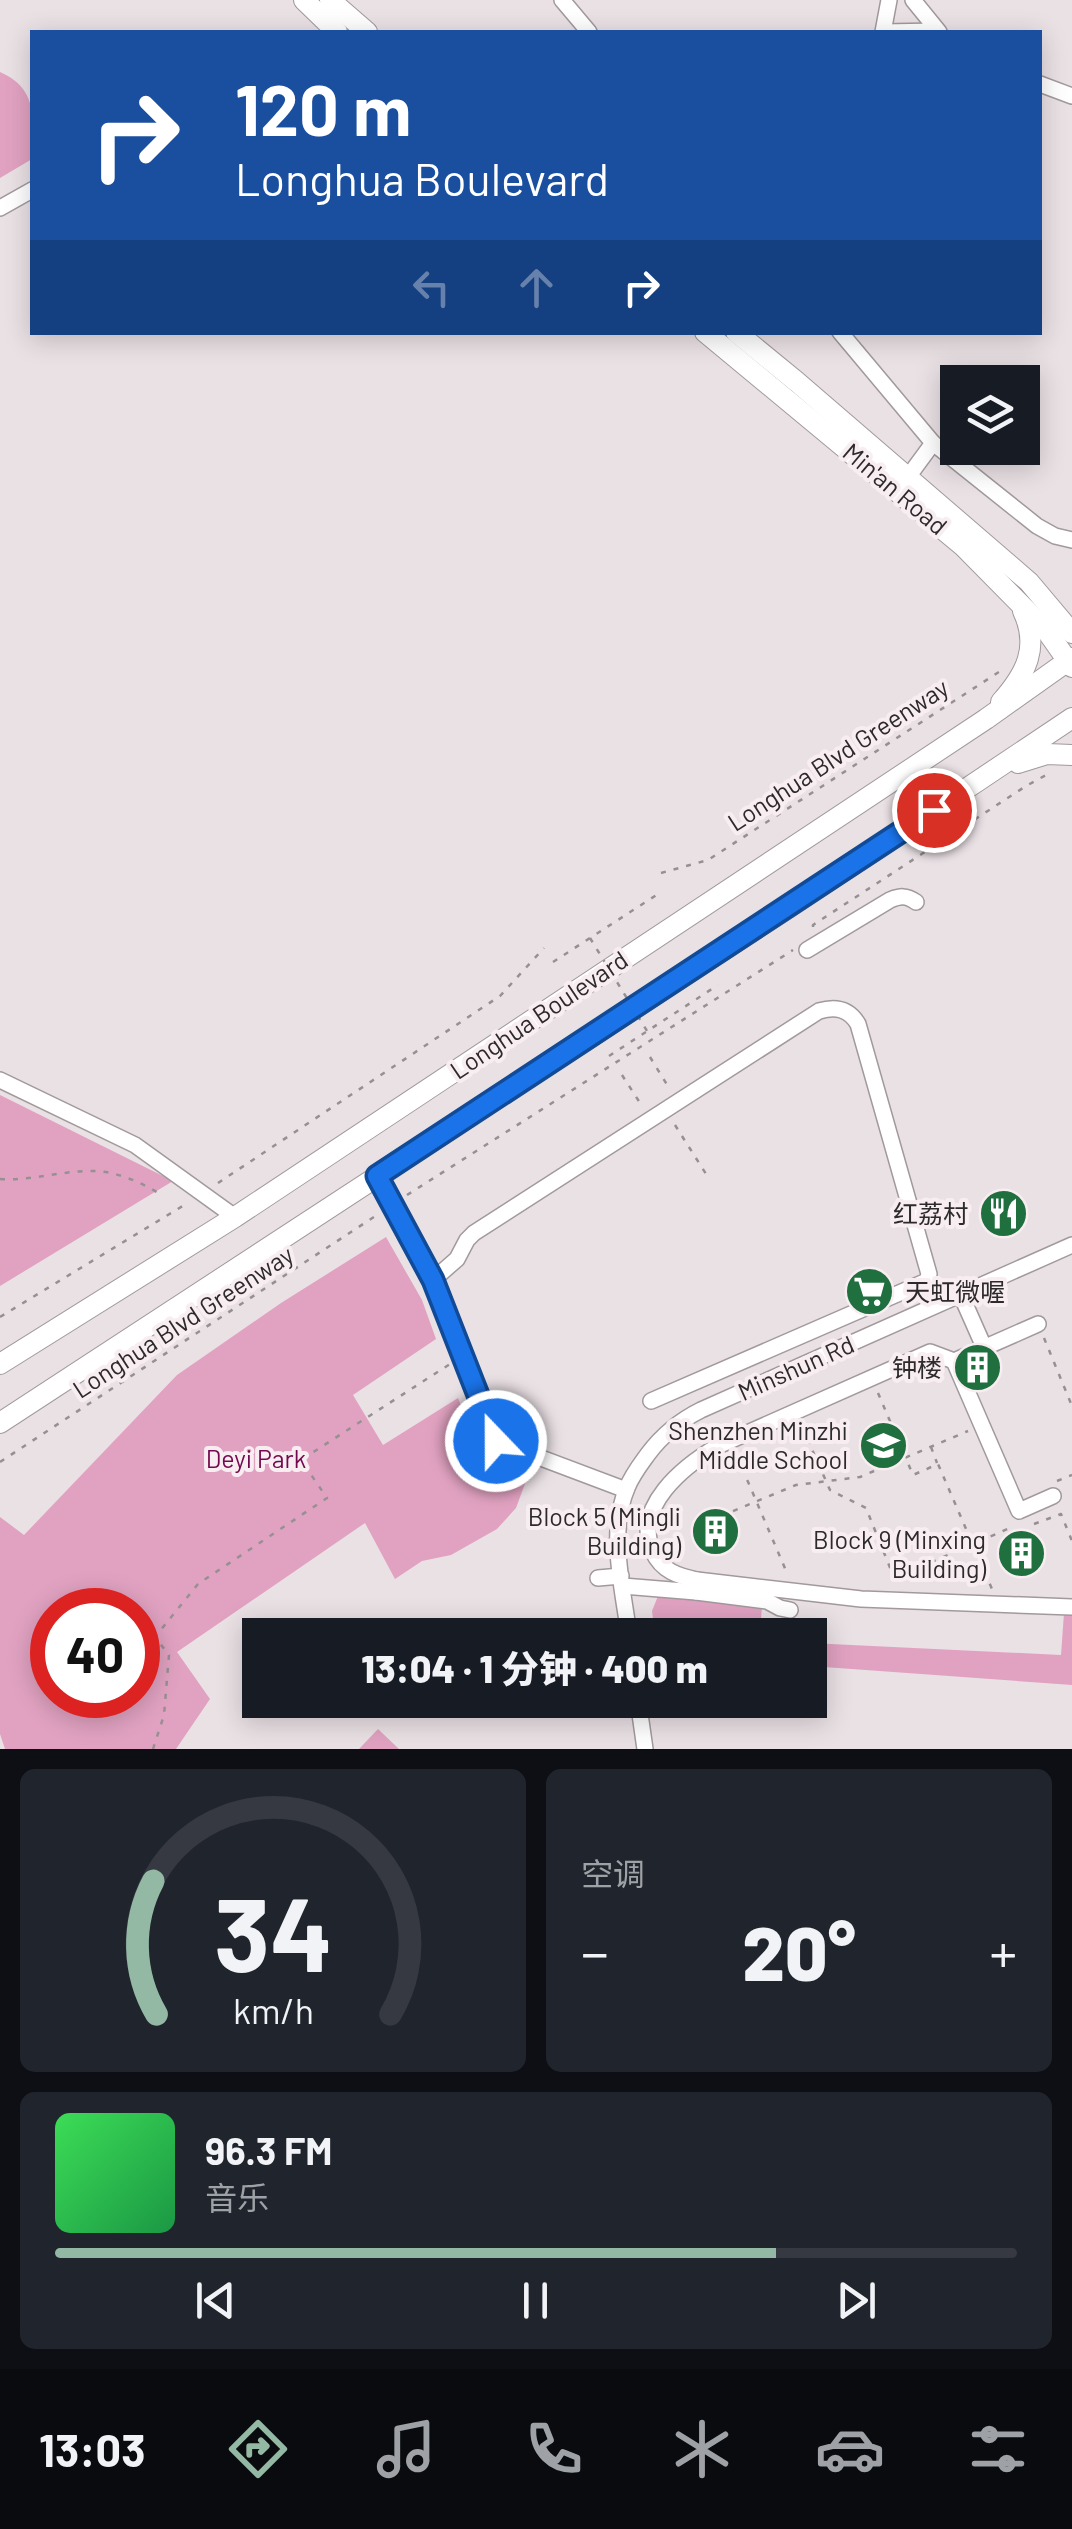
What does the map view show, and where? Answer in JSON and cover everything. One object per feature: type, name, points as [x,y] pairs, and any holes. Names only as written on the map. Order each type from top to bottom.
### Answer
[{"type":"main road","points":[[304,0],[328,30]]},
{"type":"main road","points":[[330,0],[364,30]]},
{"type":"main road","name":"Min'an Road","points":[[710,335],[963,546],[1030,582],[1072,632]]},
{"type":"main road","name":"Min'an Road","points":[[740,335],[908,477],[999,568],[1071,662]]},
{"type":"main road","points":[[999,568],[1072,604]]},
{"type":"main road","points":[[986,718],[1006,697],[1031,651],[1030,625],[999,568]]},
{"type":"main road","name":"Longhua Boulevard","points":[[0,1364],[235,1217],[1071,662]]},
{"type":"main road","name":"Longhua Boulevard","points":[[0,1423],[1072,718]]},
{"type":"main road","points":[[992,771],[1047,754],[1072,755]]},
{"type":"street","points":[[562,0],[587,30]]},
{"type":"street","points":[[883,30],[889,0]]},
{"type":"street","points":[[913,0],[936,30]]},
{"type":"street","points":[[1042,85],[1072,96]]},
{"type":"street","points":[[0,208],[30,191]]},
{"type":"street","points":[[843,335],[933,443],[1036,526],[1072,540]]},
{"type":"street","points":[[908,477],[933,443]]},
{"type":"street","points":[[805,945],[899,896],[916,902]]},
{"type":"street","points":[[433,1280],[457,1259],[474,1233],[819,1012],[837,1008],[853,1016],[929,1277],[924,1284],[651,1401]]},
{"type":"street","points":[[0,1080],[136,1145],[235,1217]]},
{"type":"street","points":[[377,1176],[433,1280],[496,1441],[626,1490]]},
{"type":"street","name":"Minshun Rd","points":[[627,1618],[618,1536],[626,1490],[658,1440],[684,1418],[1072,1245]]},
{"type":"street","points":[[961,1295],[984,1348]]},
{"type":"street","points":[[790,1610],[768,1601],[697,1586],[670,1572],[655,1556],[648,1530],[652,1512],[667,1487],[698,1458],[731,1440],[930,1352],[954,1361],[1038,1324]]},
{"type":"street","points":[[954,1361],[1019,1511],[1053,1496]]},
{"type":"street","points":[[598,1578],[860,1599],[1072,1607]]},
{"type":"street","points":[[640,1718],[644,1749]]},
{"type":"path","name":"Longhua Blvd Greenway","points":[[661,873],[708,860],[1011,662]]},
{"type":"path","points":[[404,1197],[805,945],[813,925],[1056,770]]},
{"type":"path","points":[[553,962],[658,894]]},
{"type":"path","points":[[590,938],[647,1031]]},
{"type":"path","points":[[221,1182],[500,996],[544,948]]},
{"type":"path","points":[[608,1056],[718,985]]},
{"type":"path","points":[[650,1057],[706,1174]]},
{"type":"path","points":[[622,1075],[650,1120]]},
{"type":"path","points":[[0,1179],[94,1171],[129,1178],[162,1195]]},
{"type":"path","points":[[0,1317],[186,1204]]},
{"type":"path","name":"Longhua Blvd Greenway","points":[[0,1462],[384,1210]]},
{"type":"path","points":[[1038,1324],[1072,1406]]},
{"type":"path","points":[[154,1749],[164,1715],[169,1654],[155,1637],[198,1584],[327,1498],[301,1460],[451,1363]]},
{"type":"path","points":[[872,1378],[913,1474],[938,1464]]},
{"type":"path","points":[[796,1412],[830,1490],[866,1508],[904,1600]]},
{"type":"path","points":[[721,1516],[796,1485],[860,1478],[982,1425]]},
{"type":"path","points":[[731,1440],[795,1592]]},
{"type":"path","points":[[931,1447],[999,1604]]},
{"type":"path","points":[[893,1574],[918,1568],[1024,1522],[1036,1524],[1061,1514],[1072,1541]]},
{"type":"green space","points":[[0,72],[13,79],[28,98],[30,160],[0,178]]},
{"type":"green space","points":[[0,1095],[173,1181],[0,1286]]},
{"type":"green space","name":"Deyi Park","points":[[386,1237],[422,1300],[436,1339],[353,1395],[383,1445],[458,1398],[485,1464],[500,1474],[526,1481],[516,1508],[497,1529],[451,1555],[422,1561],[395,1579],[365,1523],[177,1652],[210,1699],[176,1749],[5,1749],[0,1734],[0,1517],[24,1535],[177,1375]]},
{"type":"green space","points":[[658,1596],[762,1605],[761,1618],[653,1618]]},
{"type":"green space","points":[[1064,1613],[1072,1614],[1072,1685],[827,1667],[827,1644],[1061,1655]]},
{"type":"green space","points":[[378,1729],[399,1749],[359,1749]]},
{"type":"place","name":"红荔村","points":[[1003,1214]]},
{"type":"place","name":"天虹微喔","points":[[870,1292]]},
{"type":"place","name":"钟楼","points":[[977,1368]]},
{"type":"place","name":"Shenzhen Minzhi Middle School","points":[[883,1445]]},
{"type":"place","name":"Block 5 (Mingli Building)","points":[[716,1531]]},
{"type":"place","name":"Block 9 (Minxing Building)","points":[[1021,1554]]},
{"type":"route","points":[[496,1441],[433,1280],[377,1176],[934,810]]}]
